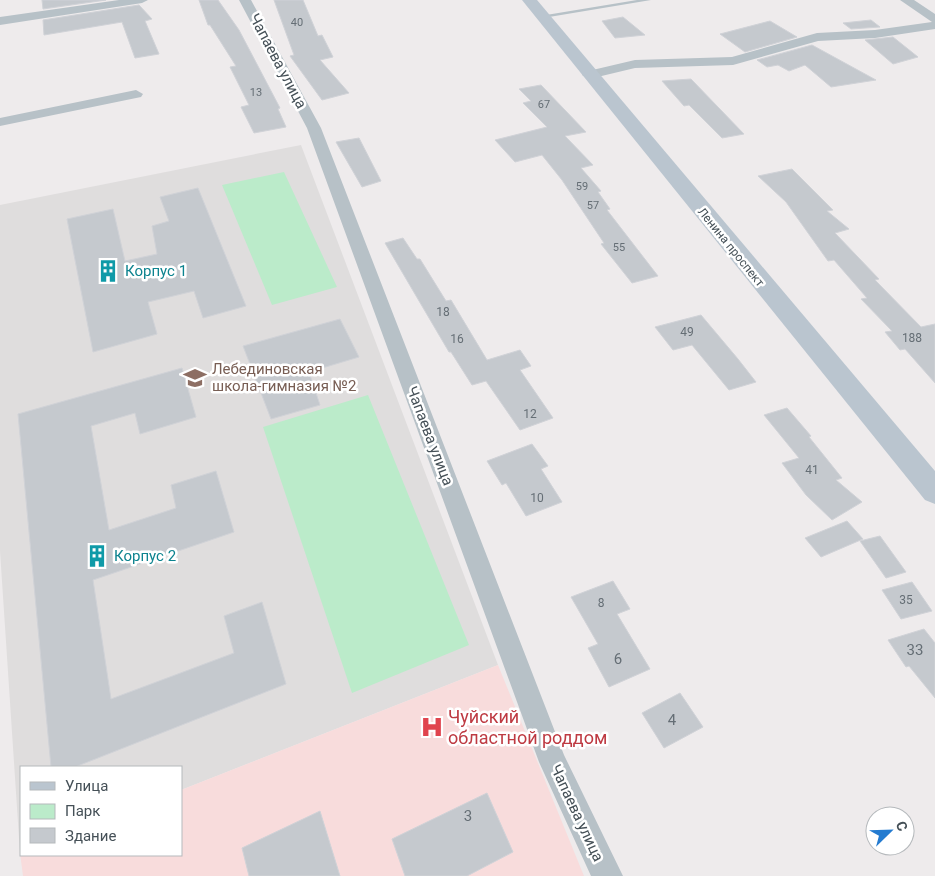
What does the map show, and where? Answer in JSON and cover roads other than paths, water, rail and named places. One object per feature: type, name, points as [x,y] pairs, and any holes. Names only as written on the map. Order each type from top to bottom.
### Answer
[{"type":"main road","name":"Ленина проспект","points":[[529,0],[935,492]]},
{"type":"street","points":[[0,22],[115,2],[142,0]]},
{"type":"street","name":"Чапаева улица","points":[[245,0],[314,128],[553,762],[607,876]]},
{"type":"street","points":[[906,0],[935,19]]},
{"type":"street","points":[[589,75],[636,64],[733,61],[817,37],[875,34],[935,25]]},
{"type":"street","points":[[0,122],[136,94]]},
{"type":"lane","points":[[543,16],[648,0]]},
{"type":"place","name":"Корпус 1","points":[[108,271]]},
{"type":"place","name":"Лебединовская школа-гимназия №2","points":[[195,378]]},
{"type":"place","name":"Корпус 2","points":[[97,556]]},
{"type":"place","name":"Чуйский областной роддом","points":[[432,727]]}]
